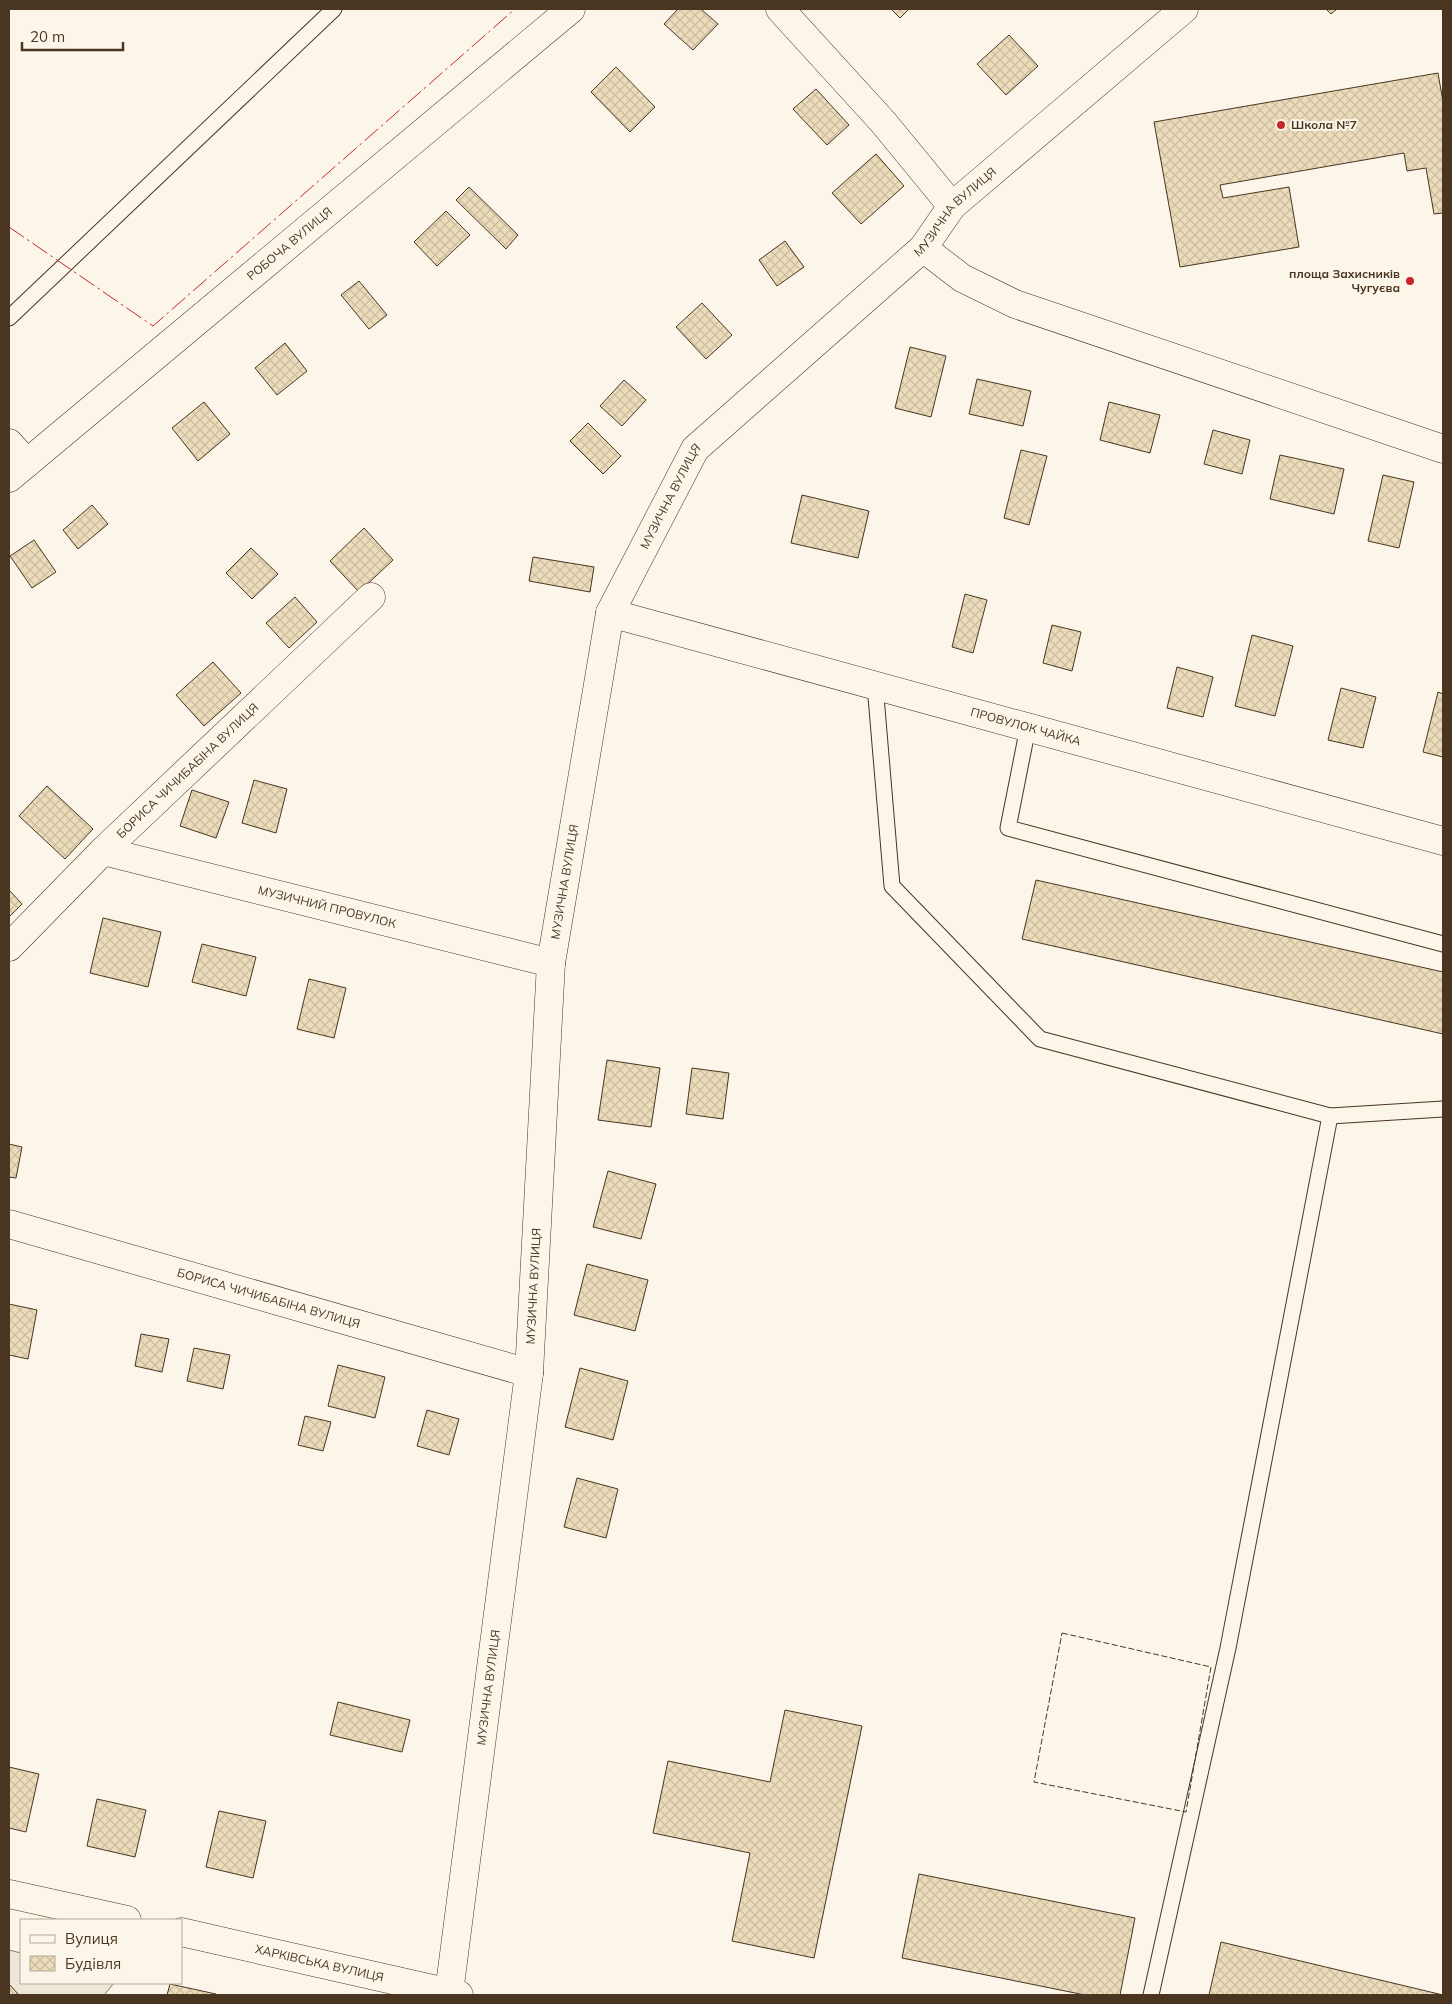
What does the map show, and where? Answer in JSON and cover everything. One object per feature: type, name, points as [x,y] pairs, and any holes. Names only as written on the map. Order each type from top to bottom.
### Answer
[{"type":"street","name":"РОБОЧА ВУЛИЦЯ","points":[[18,470],[571,9]]},
{"type":"street","points":[[780,9],[883,122],[952,206]]},
{"type":"street","name":"МУЗИЧНА ВУЛИЦЯ","points":[[454,1994],[529,1373],[551,963],[610,613],[695,449],[923,248],[952,206],[1184,9]]},
{"type":"street","points":[[923,248],[962,278],[1015,304],[1443,449]]},
{"type":"street","points":[[9,443],[18,470]]},
{"type":"street","name":"БОРИСА ЧИЧИБАБІНА ВУЛИЦЯ","points":[[9,947],[103,851],[371,597]]},
{"type":"street","name":"ПРОВУЛОК ЧАЙКА","points":[[610,613],[1443,841]]},
{"type":"street","name":"МУЗИЧНИЙ ПРОВУЛОК","points":[[103,851],[551,963]]},
{"type":"street","name":"БОРИСА ЧИЧИБАБІНА ВУЛИЦЯ","points":[[9,1224],[529,1373]]},
{"type":"street","points":[[9,1894],[122,1919]]},
{"type":"street","name":"ХАРКІВСЬКА ВУЛИЦЯ","points":[[182,1932],[454,1994]]},
{"type":"lane","points":[[9,318],[334,9]]},
{"type":"lane","points":[[875,685],[892,886],[1040,1039],[1330,1116],[1443,1109]]},
{"type":"lane","points":[[1028,727],[1008,828],[1443,944]]},
{"type":"lane","points":[[1151,1995],[1228,1648],[1330,1116]]},
{"type":"shaded area","points":[[9,1950],[20,1953],[20,1984],[113,1984],[104,1995],[9,1995]]},
{"type":"building","points":[[678,9],[701,9],[718,24],[693,50],[664,24]]},
{"type":"building","points":[[891,9],[909,9],[900,18]]},
{"type":"building","points":[[1326,9],[1337,9],[1331,14]]},
{"type":"building","points":[[1009,35],[1038,66],[1006,95],[977,64]]},
{"type":"building","points":[[616,67],[655,107],[630,132],[591,92]]},
{"type":"building","points":[[1438,73],[1443,102],[1443,213],[1434,214],[1426,168],[1407,171],[1404,153],[1220,185],[1223,198],[1289,187],[1299,247],[1180,267],[1154,122]]},
{"type":"building","points":[[816,89],[849,125],[827,145],[793,109]]},
{"type":"building","points":[[876,154],[904,186],[861,224],[832,193]]},
{"type":"building","points":[[469,187],[518,235],[506,249],[456,200]]},
{"type":"building","points":[[446,211],[470,235],[437,266],[414,242]]},
{"type":"building","points":[[785,241],[804,267],[777,286],[759,260]]},
{"type":"building","points":[[359,281],[387,315],[369,329],[341,295]]},
{"type":"building","points":[[702,303],[732,335],[706,359],[676,327]]},
{"type":"building","points":[[285,343],[307,371],[277,395],[255,368]]},
{"type":"building","points":[[910,347],[946,356],[931,417],[895,408]]},
{"type":"building","points":[[977,379],[1031,391],[1023,426],[969,414]]},
{"type":"building","points":[[624,380],[646,400],[622,426],[600,406]]},
{"type":"building","points":[[204,402],[230,434],[198,461],[172,428]]},
{"type":"building","points":[[1109,402],[1160,415],[1150,453],[1100,440]]},
{"type":"building","points":[[588,423],[621,456],[603,474],[570,441]]},
{"type":"building","points":[[1213,430],[1250,440],[1242,474],[1204,464]]},
{"type":"building","points":[[1021,450],[1047,456],[1029,525],[1004,518]]},
{"type":"building","points":[[1280,455],[1344,469],[1334,514],[1270,499]]},
{"type":"building","points":[[1383,475],[1414,482],[1399,548],[1368,541]]},
{"type":"building","points":[[802,495],[869,511],[858,558],[791,543]]},
{"type":"building","points":[[92,505],[108,524],[78,549],[63,530]]},
{"type":"building","points":[[364,528],[393,560],[359,592],[330,561]]},
{"type":"building","points":[[34,540],[56,572],[32,588],[10,556]]},
{"type":"building","points":[[251,548],[278,574],[252,599],[226,573]]},
{"type":"building","points":[[533,557],[594,567],[590,592],[529,581]]},
{"type":"building","points":[[965,594],[987,600],[973,653],[952,647]]},
{"type":"building","points":[[295,597],[317,622],[289,648],[266,623]]},
{"type":"building","points":[[1052,625],[1081,632],[1072,671],[1043,663]]},
{"type":"building","points":[[1252,635],[1293,646],[1275,716],[1235,706]]},
{"type":"building","points":[[213,662],[241,693],[204,726],[176,695]]},
{"type":"building","points":[[1177,667],[1213,677],[1203,717],[1167,708]]},
{"type":"building","points":[[1341,688],[1376,697],[1363,748],[1328,740]]},
{"type":"building","points":[[1438,692],[1443,694],[1443,757],[1423,752]]},
{"type":"building","points":[[254,780],[287,789],[276,833],[242,823]]},
{"type":"building","points":[[47,786],[93,829],[65,859],[19,816]]},
{"type":"building","points":[[192,790],[229,802],[216,838],[180,826]]},
{"type":"building","points":[[1036,880],[1443,972],[1443,1034],[1022,939]]},
{"type":"building","points":[[9,890],[22,904],[9,917]]},
{"type":"building","points":[[103,918],[161,932],[148,987],[90,973]]},
{"type":"building","points":[[202,944],[256,957],[246,996],[192,982]]},
{"type":"building","points":[[309,979],[346,988],[334,1038],[297,1029]]},
{"type":"building","points":[[607,1060],[660,1068],[651,1127],[598,1120]]},
{"type":"building","points":[[692,1068],[729,1073],[723,1119],[686,1114]]},
{"type":"building","points":[[9,1144],[22,1147],[16,1178],[9,1177]]},
{"type":"building","points":[[608,1171],[656,1184],[641,1239],[593,1227]]},
{"type":"building","points":[[587,1264],[648,1280],[635,1331],[574,1315]]},
{"type":"building","points":[[9,1304],[37,1310],[28,1359],[9,1355]]},
{"type":"building","points":[[141,1334],[169,1339],[162,1372],[135,1366]]},
{"type":"building","points":[[194,1348],[230,1355],[223,1389],[187,1381]]},
{"type":"building","points":[[338,1365],[385,1377],[375,1418],[328,1406]]},
{"type":"building","points":[[580,1368],[628,1381],[613,1440],[565,1427]]},
{"type":"building","points":[[427,1410],[459,1419],[449,1455],[417,1446]]},
{"type":"building","points":[[305,1416],[331,1422],[323,1451],[298,1445]]},
{"type":"building","points":[[577,1478],[618,1489],[606,1538],[564,1527]]},
{"type":"building","points":[[338,1702],[410,1720],[402,1752],[330,1735]]},
{"type":"building","points":[[785,1710],[862,1726],[814,1958],[732,1941],[750,1853],[653,1833],[668,1761],[770,1782]]},
{"type":"building","points":[[9,1767],[39,1774],[26,1832],[9,1828]]},
{"type":"building","points":[[97,1799],[146,1810],[135,1857],[87,1846]]},
{"type":"building","points":[[219,1811],[266,1821],[253,1878],[206,1867]]},
{"type":"building","points":[[919,1874],[1135,1918],[1120,1995],[1085,1995],[902,1958]]},
{"type":"building","points":[[1221,1942],[1443,1995],[1209,1995]]},
{"type":"building","points":[[9,1984],[19,1995],[9,1995]]},
{"type":"building","points":[[170,1984],[216,1994],[216,1995],[167,1995]]},
{"type":"fence","points":[[1062,1633],[1211,1667],[1186,1812],[1034,1782],[1062,1633]]},
{"type":"power","points":[[9,227],[153,326],[515,9]]},
{"type":"place","name":"Школа №7","points":[[1281,125]]},
{"type":"place","name":"площа Захисників Чугуєва","points":[[1410,281]]}]
